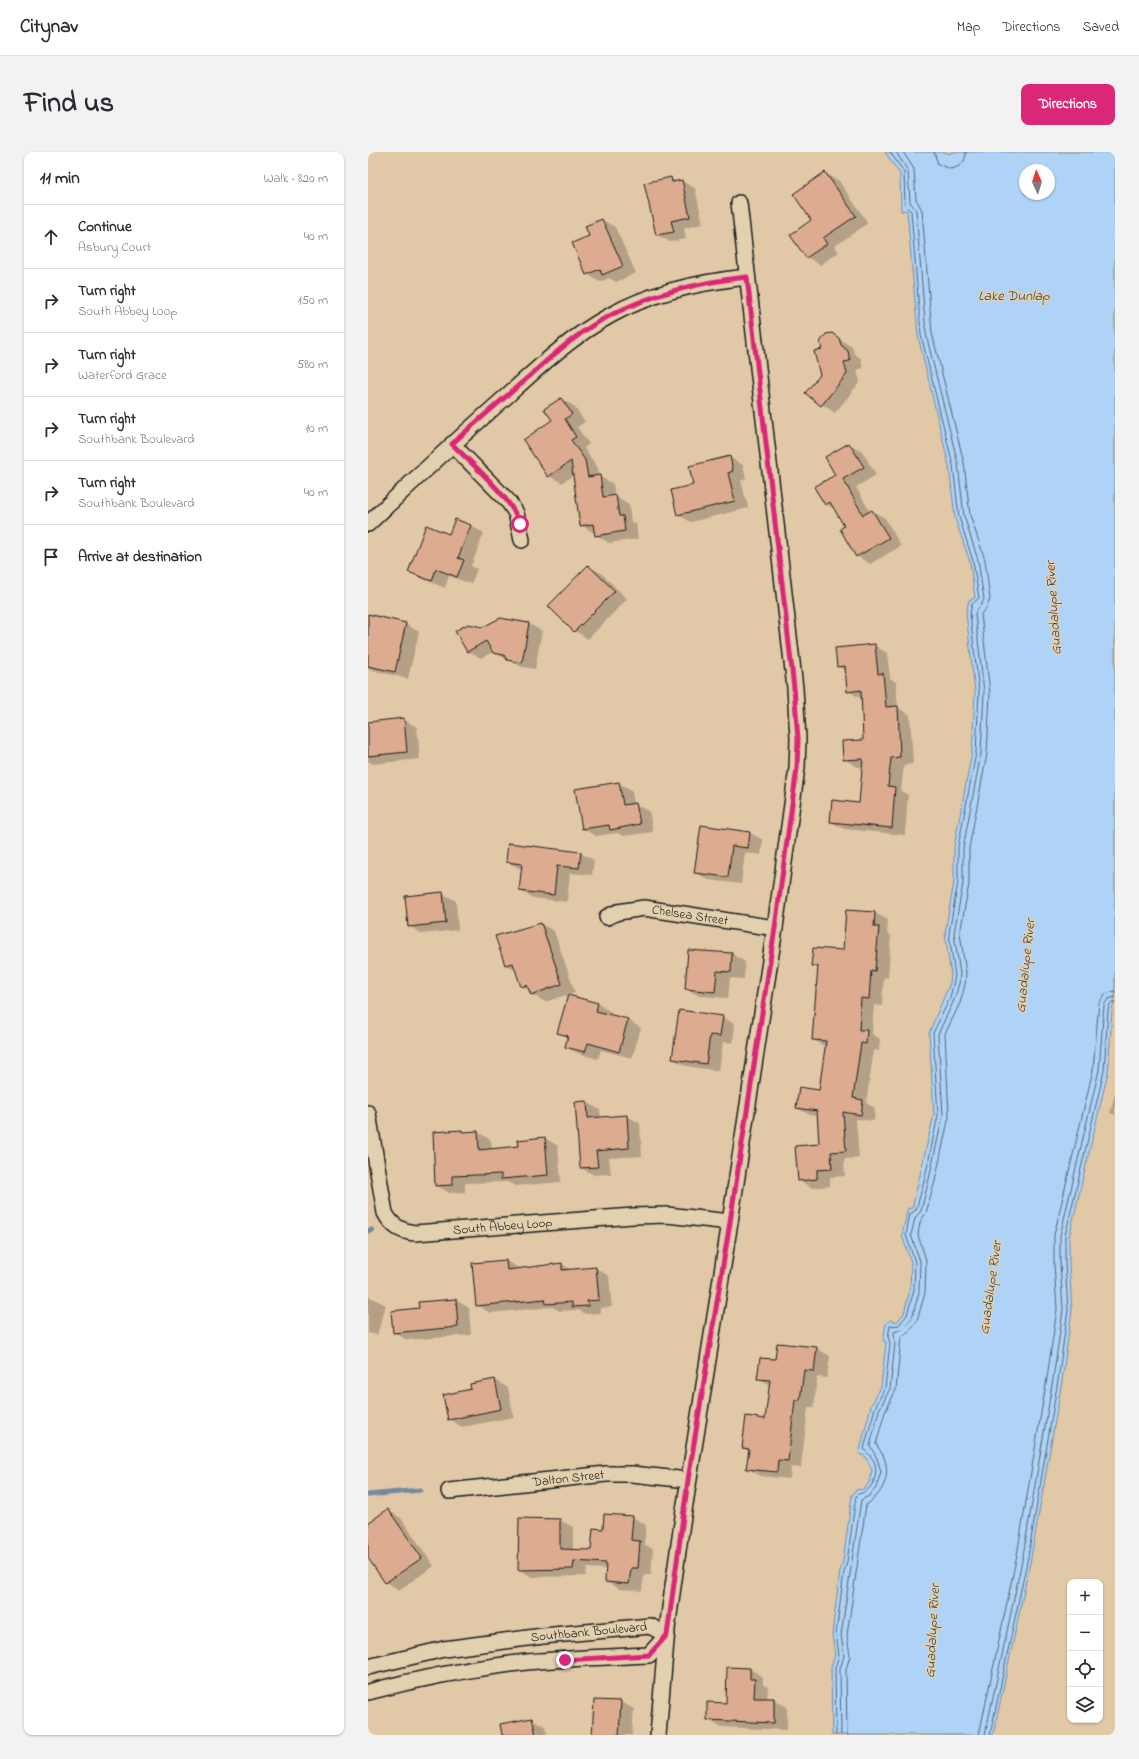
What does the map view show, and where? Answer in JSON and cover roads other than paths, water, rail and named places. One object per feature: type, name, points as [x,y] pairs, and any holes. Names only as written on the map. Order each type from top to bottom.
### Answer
[{"type":"street","points":[[658,1735],[667,1635],[688,1480],[730,1222],[775,928],[797,768],[797,720],[739,203]]},
{"type":"street","points":[[368,524],[452,444],[550,357],[570,342],[612,315],[662,294],[717,280],[747,277]]},
{"type":"street","points":[[452,444],[508,501],[516,513],[522,540]]},
{"type":"street","name":"Chelsea Street","points":[[607,917],[625,911],[644,908],[775,928]]},
{"type":"street","name":"South Abbey Loop","points":[[368,1113],[385,1213],[391,1223],[403,1231],[415,1233],[633,1216],[667,1215],[730,1222]]},
{"type":"street","name":"Dalton Street","points":[[449,1491],[606,1474],[632,1474],[688,1480]]},
{"type":"street","name":"Southbank Boulevard","points":[[368,1667],[444,1649],[543,1636],[650,1626],[667,1635],[649,1655],[558,1660],[491,1667],[418,1679],[368,1692]]},
{"type":"water","name":"Lake Dunlap","points":[[885,152],[945,152],[950,154],[952,152],[1115,152],[1115,997],[1112,1011],[1108,1072],[1069,1237],[1072,1310],[1062,1381],[1031,1558],[993,1735],[832,1735],[831,1667],[835,1655],[832,1634],[840,1571],[843,1562],[852,1495],[856,1490],[864,1489],[869,1483],[872,1470],[865,1456],[859,1454],[871,1406],[881,1387],[886,1342],[883,1341],[886,1324],[890,1320],[897,1322],[904,1313],[910,1290],[911,1262],[902,1235],[908,1208],[912,1209],[934,1114],[929,1033],[950,983],[951,975],[945,933],[954,882],[954,847],[972,752],[975,692],[966,613],[969,600],[975,598],[970,562],[955,518],[949,466],[918,336],[907,210],[901,211],[900,174]]},
{"type":"waterway","points":[[368,1231],[372,1230]]},
{"type":"waterway","points":[[368,1495],[420,1490]]},
{"type":"water label","name":"Guadalupe River","points":[[1054,608]]},
{"type":"water label","name":"Guadalupe River","points":[[1026,966]]},
{"type":"water label","name":"Guadalupe River","points":[[991,1288]]},
{"type":"water label","name":"Guadalupe River","points":[[933,1631]]}]
